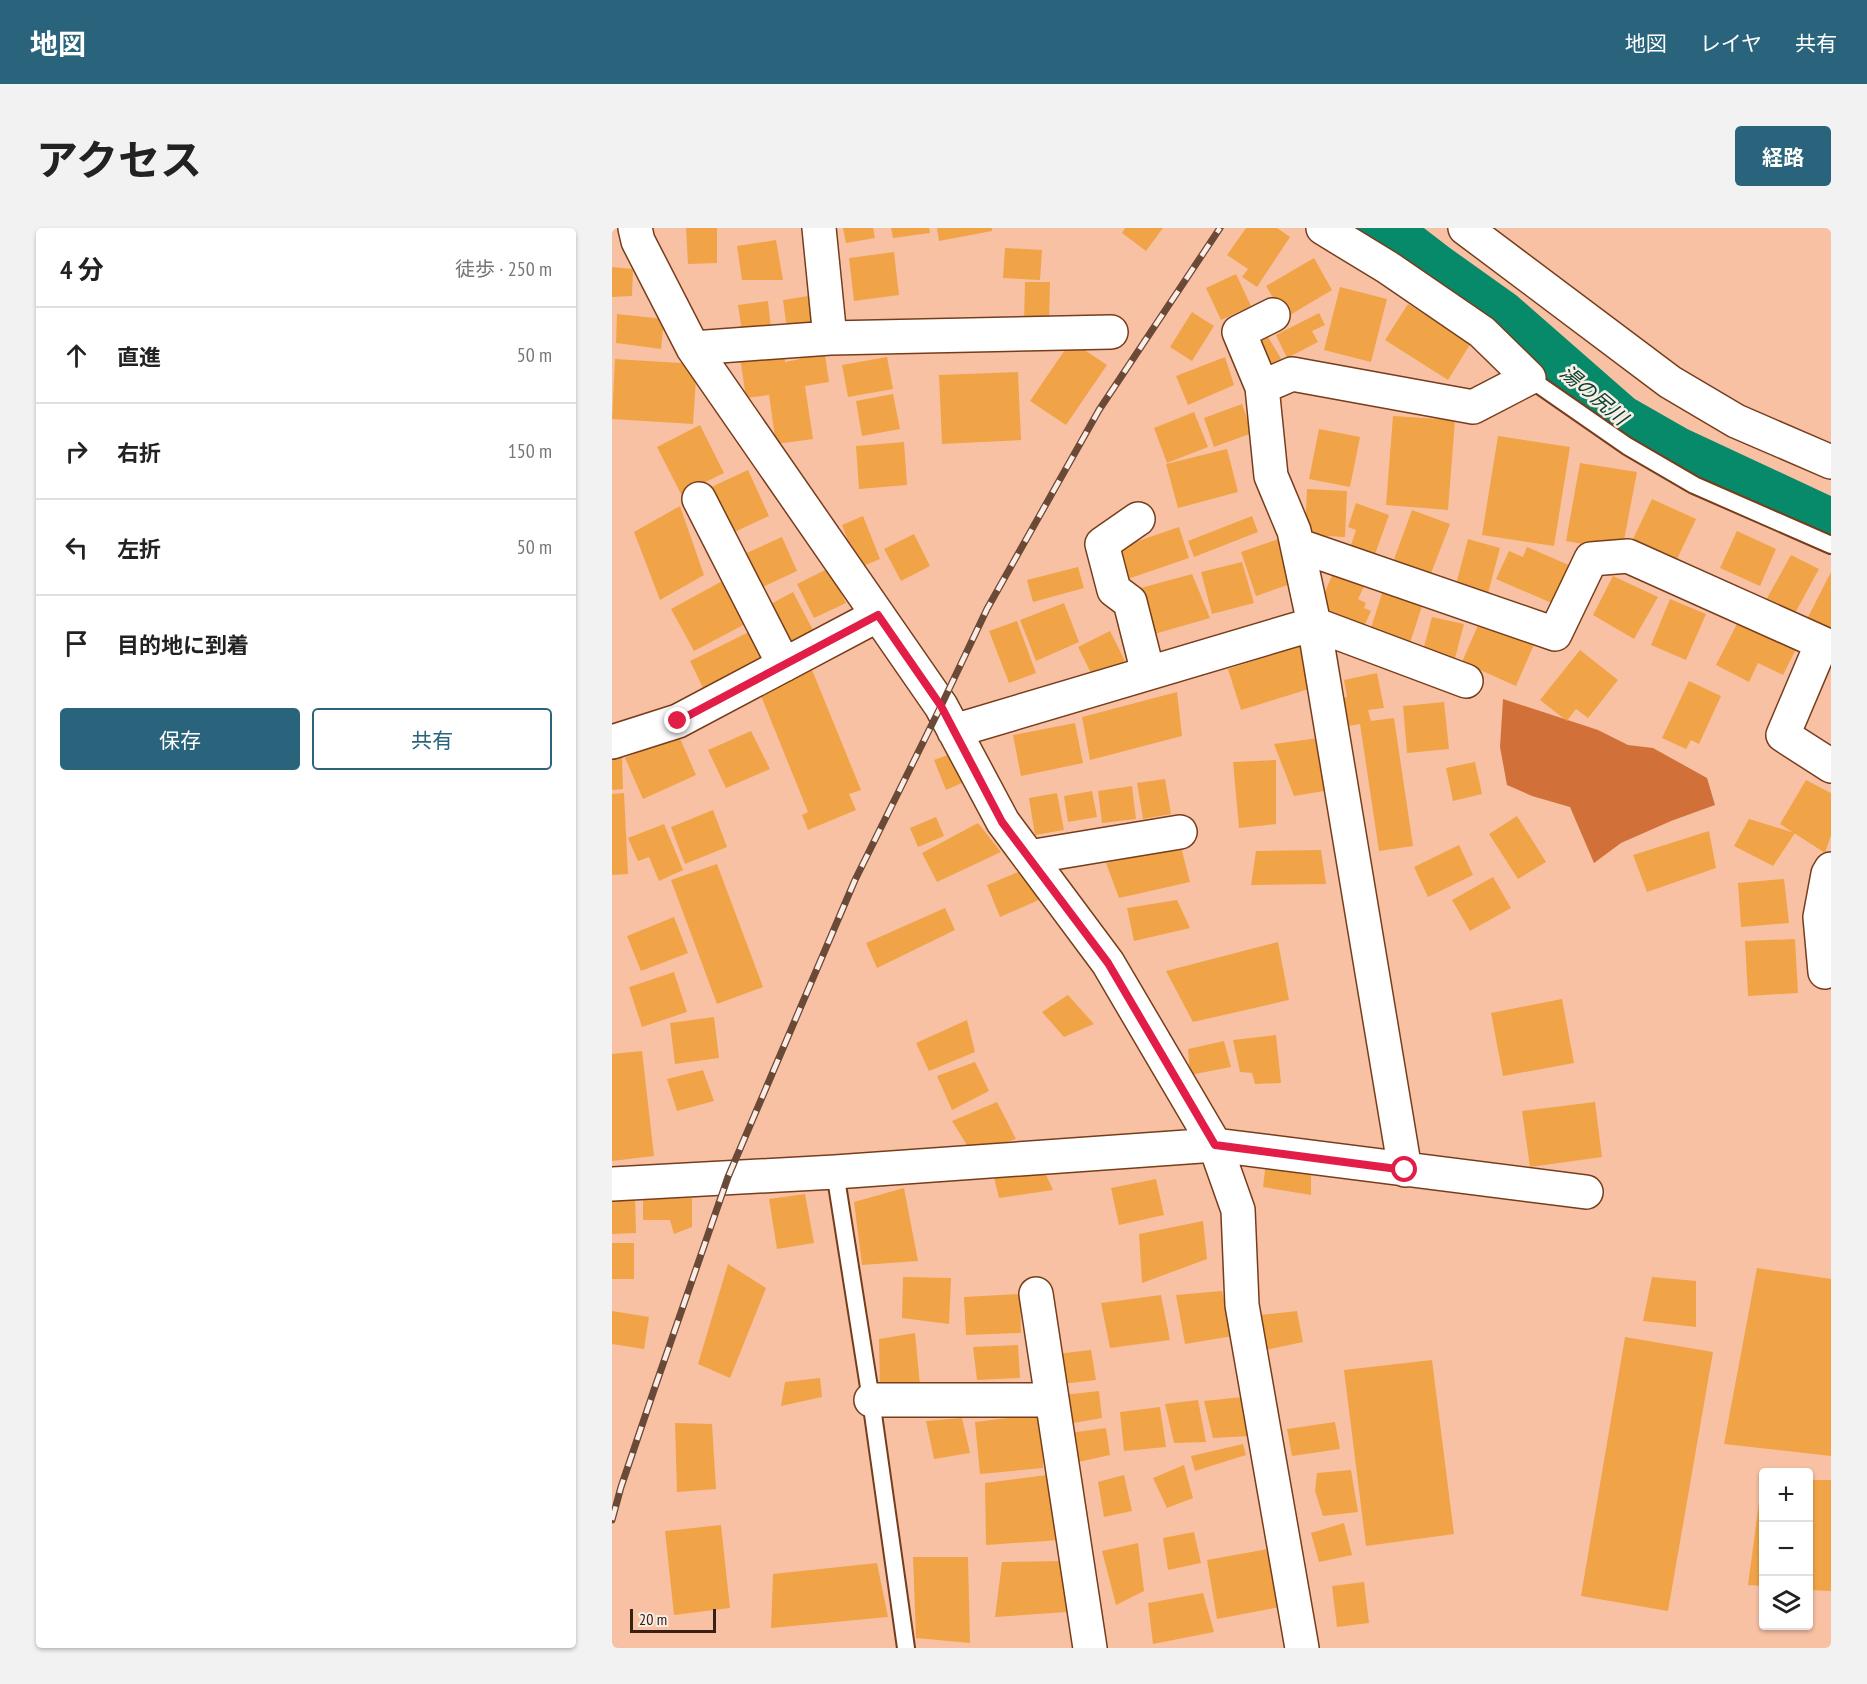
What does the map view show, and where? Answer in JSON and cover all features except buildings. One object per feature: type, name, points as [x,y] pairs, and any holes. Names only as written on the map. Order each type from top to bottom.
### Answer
[{"type":"street","points":[[635,228],[638,241],[693,348],[941,706],[1002,822],[1108,963],[1215,1145],[1238,1210],[1242,1305],[1302,1648]]},
{"type":"street","points":[[819,228],[830,338]]},
{"type":"street","points":[[1262,387],[1292,374],[1473,407],[1529,378],[1482,332],[1387,267],[1323,228]]},
{"type":"street","points":[[1465,228],[1670,382],[1736,421],[1831,462]]},
{"type":"street","points":[[1273,315],[1239,332],[1262,387],[1271,476],[1294,531],[1314,624],[1405,1170]]},
{"type":"street","points":[[693,348],[830,338],[1111,332]]},
{"type":"street","points":[[699,499],[784,664]]},
{"type":"street","points":[[1138,519],[1102,544],[1114,590],[1130,602],[1148,673]]},
{"type":"street","points":[[1297,545],[1555,634],[1591,559],[1628,556],[1821,643],[1783,735],[1831,766]]},
{"type":"street","points":[[612,742],[678,721],[878,615]]},
{"type":"street","points":[[954,731],[1314,624],[1466,681]]},
{"type":"street","points":[[1029,857],[1180,832]]},
{"type":"street","points":[[1826,972],[1820,917],[1831,868]]},
{"type":"street","points":[[612,1184],[835,1172],[1215,1145],[1586,1192]]},
{"type":"street","points":[[1036,1294],[1090,1648]]},
{"type":"street","points":[[871,1400],[1052,1400]]},
{"type":"lane","points":[[1529,378],[1627,446],[1694,485],[1831,544]]},
{"type":"lane","points":[[835,1172],[871,1400],[906,1648]]},
{"type":"shaded area","points":[[1503,699],[1598,730],[1628,745],[1653,748],[1707,778],[1715,805],[1621,843],[1594,863],[1570,807],[1532,796],[1507,785],[1500,747]]},
{"type":"waterway","name":"湯の尻川","points":[[1382,228],[1500,315],[1620,420],[1676,452],[1831,524]]},
{"type":"railway","points":[[612,1520],[621,1487],[728,1177],[855,880],[987,609],[1099,410],[1220,228]]},
{"type":"route","points":[[678,721],[878,615],[941,706],[1002,822],[1108,963],[1215,1145],[1405,1170]]}]
